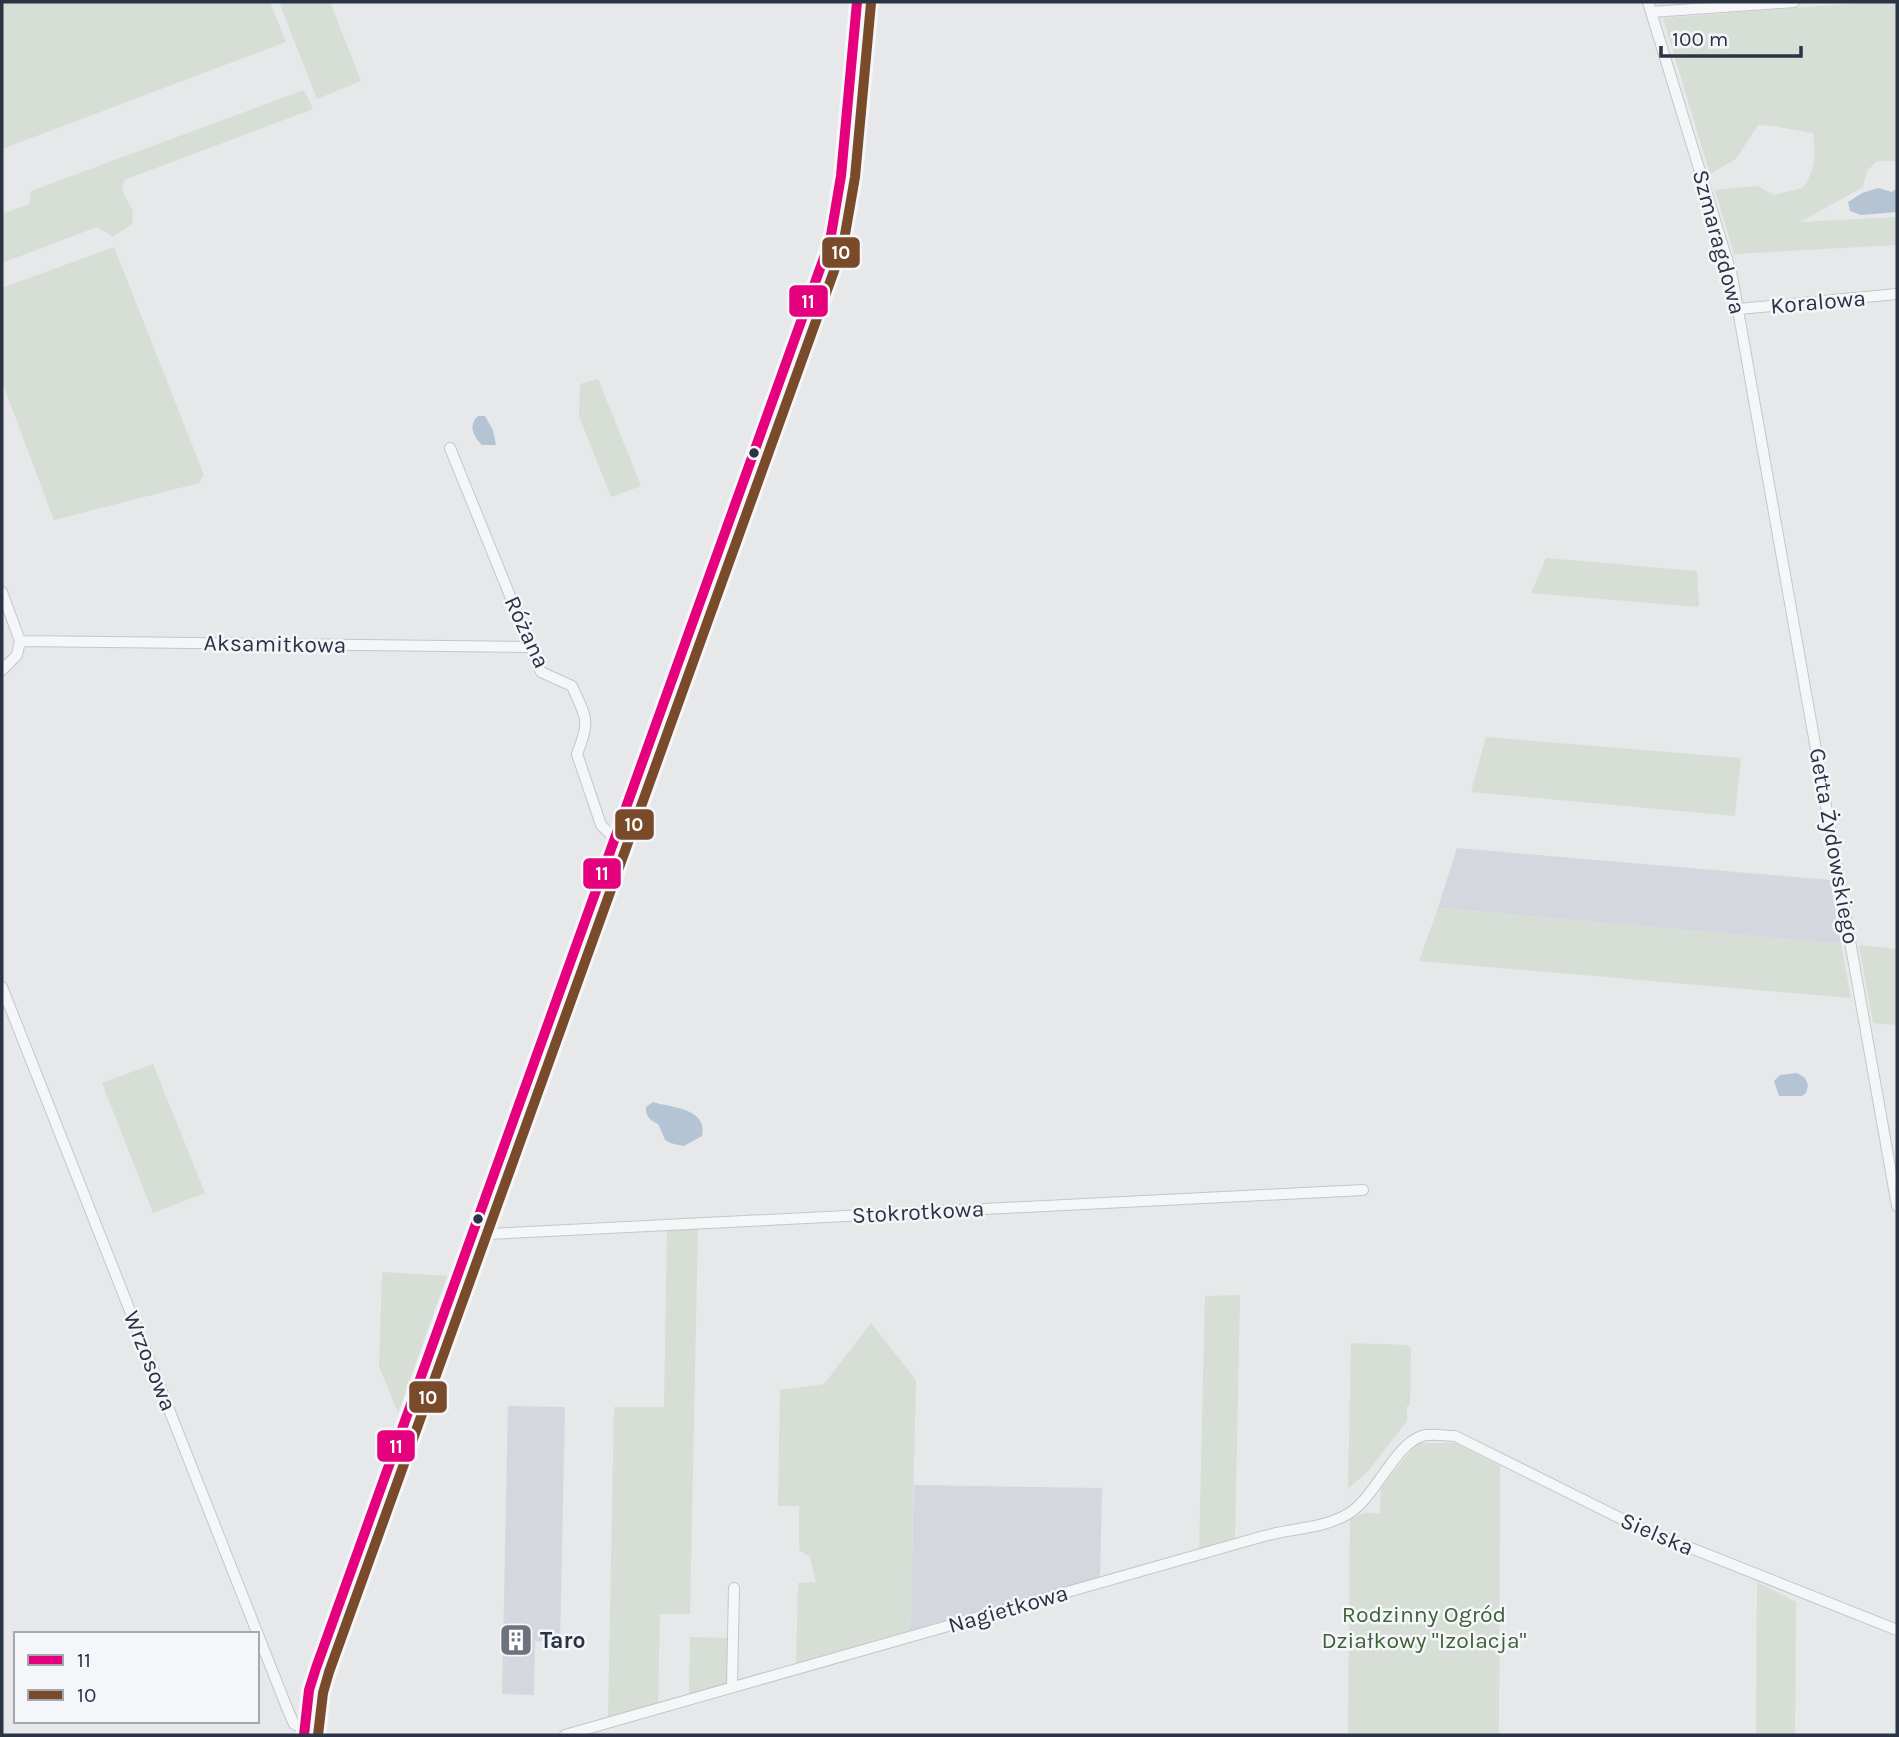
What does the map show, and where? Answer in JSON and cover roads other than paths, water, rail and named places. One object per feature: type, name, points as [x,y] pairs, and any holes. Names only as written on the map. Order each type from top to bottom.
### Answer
[{"type":"street","points":[[304,1732],[309,1690],[316,1668],[821,267],[836,213],[857,2]]},
{"type":"street","points":[[1650,7],[1794,2]]},
{"type":"street","name":"Szmaragdowa","points":[[1650,7],[1732,276],[1770,486]]},
{"type":"street","name":"Koralowa","points":[[1739,309],[1897,294]]},
{"type":"street","name":"Różana","points":[[450,447],[541,673],[572,686],[585,716],[586,730],[577,754],[601,825],[614,838]]},
{"type":"street","name":"Getta Żydowskiego","points":[[1770,486],[1897,1206]]},
{"type":"street","points":[[2,592],[20,641],[18,655],[2,670]]},
{"type":"street","name":"Aksamitkowa","points":[[20,641],[530,647]]},
{"type":"street","name":"Wrzosowa","points":[[2,987],[257,1632]]},
{"type":"street","name":"Stokrotkowa","points":[[474,1231],[501,1233],[1363,1190]]},
{"type":"street","name":"Sielska","points":[[1421,1436],[1455,1436],[1637,1527],[1897,1630]]},
{"type":"street","name":"Nagietkowa","points":[[565,1735],[1283,1531],[1330,1523],[1350,1513],[1362,1502],[1411,1442],[1421,1436]]},
{"type":"street","points":[[732,1686],[734,1588]]},
{"type":"street","name":"Wrzosowa","points":[[259,1636],[294,1724],[304,1732]]},
{"type":"water","points":[[1878,188],[1892,192],[1897,188],[1897,212],[1861,215],[1850,211],[1848,202],[1862,193]]},
{"type":"water","points":[[478,416],[485,416],[493,430],[496,445],[482,445],[476,438],[472,427]]},
{"type":"water","points":[[1797,1073],[1805,1078],[1808,1085],[1806,1093],[1802,1096],[1779,1096],[1774,1081],[1780,1075]]},
{"type":"water","points":[[653,1102],[694,1115],[700,1120],[702,1136],[684,1146],[668,1142],[658,1124],[646,1113],[646,1107]]},
{"type":"place","name":"Taro","points":[[516,1640]]},
{"type":"park label","name":"Rodzinny Ogród Działkowy \"Izolacja\"","points":[[1424,1627]]}]
